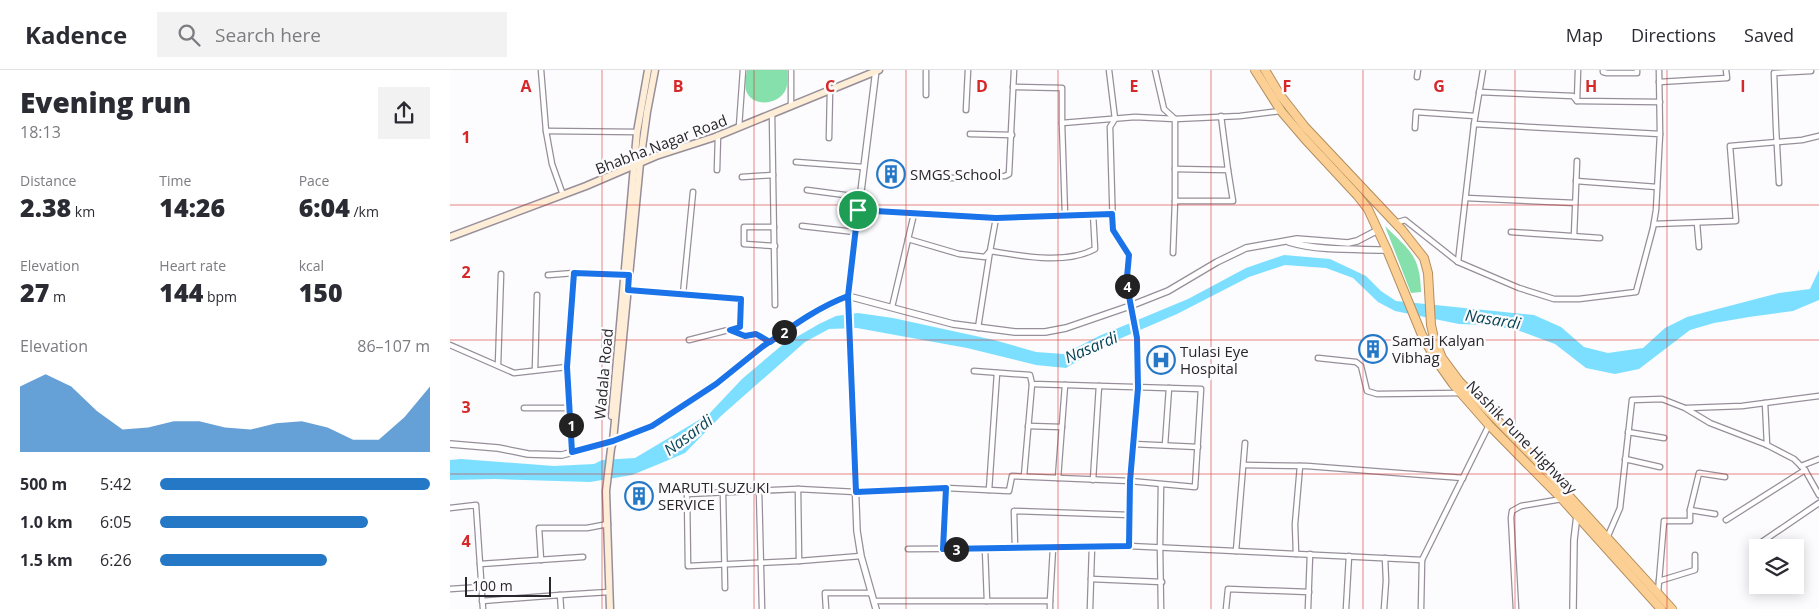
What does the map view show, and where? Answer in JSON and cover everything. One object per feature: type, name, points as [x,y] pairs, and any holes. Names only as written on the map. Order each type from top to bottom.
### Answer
[{"type":"highway","name":"Nashik Pune Highway","points":[[1256,70],[1281,111],[1305,140],[1358,195],[1368,209],[1422,335],[1436,360],[1461,394],[1489,425],[1565,497],[1672,609]]},
{"type":"highway","name":"Nashik Pune Highway","points":[[1266,70],[1280,95],[1305,127],[1402,230],[1424,258],[1428,273],[1431,325],[1442,358],[1459,381],[1565,497],[1577,515],[1660,609]]},
{"type":"main road","name":"Wadala Road","points":[[637,165],[637,132],[648,70]]},
{"type":"main road","name":"Wadala Road","points":[[611,444],[637,165],[655,70]]},
{"type":"main road","name":"Bhabha Nagar Road","points":[[450,238],[563,195],[656,156],[739,127],[877,71]]},
{"type":"main road","name":"Wadala Road","points":[[611,444],[628,290],[626,275]]},
{"type":"main road","points":[[610,609],[606,491],[611,444]]},
{"type":"street","points":[[542,70],[546,131],[552,164],[563,195]]},
{"type":"street","points":[[739,127],[743,70]]},
{"type":"street","points":[[791,70],[791,106]]},
{"type":"street","points":[[926,70],[926,95]]},
{"type":"street","points":[[966,110],[968,70]]},
{"type":"street","points":[[951,178],[1005,176],[1009,174],[1014,70]]},
{"type":"street","points":[[1109,70],[1115,119],[1110,127],[1113,230],[1129,255],[1127,277],[1130,306],[1137,338],[1138,388],[1130,481],[1129,546]]},
{"type":"street","points":[[1155,70],[1164,109],[1175,119],[1176,201],[1173,253]]},
{"type":"street","points":[[1417,77],[1418,70]]},
{"type":"street","points":[[1458,262],[1475,116],[1483,70]]},
{"type":"street","points":[[1577,101],[1578,70]]},
{"type":"street","points":[[1603,70],[1603,72],[1607,73],[1637,72],[1637,70]]},
{"type":"street","points":[[1395,223],[1404,220],[1458,262],[1519,288],[1554,300],[1594,298],[1636,292],[1654,224],[1660,134],[1660,70]]},
{"type":"street","points":[[1660,82],[1727,78],[1726,70]]},
{"type":"street","points":[[876,609],[861,556],[857,531],[848,299],[863,167],[877,71]]},
{"type":"street","points":[[1779,183],[1774,73],[1811,71]]},
{"type":"street","points":[[1013,87],[1062,88],[1065,215]]},
{"type":"street","points":[[829,138],[830,90]]},
{"type":"street","points":[[1479,92],[1573,96],[1577,101]]},
{"type":"street","points":[[1577,101],[1660,102]]},
{"type":"street","points":[[1062,123],[1135,117],[1175,119],[1240,116],[1281,111],[1290,108]]},
{"type":"street","points":[[1416,128],[1416,112],[1475,116]]},
{"type":"street","points":[[772,114],[775,305]]},
{"type":"street","points":[[1176,201],[1233,201],[1221,116]]},
{"type":"street","points":[[1474,124],[1660,134]]},
{"type":"street","points":[[546,131],[637,132]]},
{"type":"street","points":[[970,134],[1012,135]]},
{"type":"street","points":[[716,170],[718,135]]},
{"type":"street","points":[[1654,224],[1736,221],[1730,146],[1819,136]]},
{"type":"street","points":[[1574,236],[1577,161]]},
{"type":"street","points":[[796,162],[863,167]]},
{"type":"street","points":[[1175,169],[1228,170]]},
{"type":"street","points":[[742,176],[773,175]]},
{"type":"street","points":[[1576,181],[1657,187]]},
{"type":"street","points":[[807,190],[860,197]]},
{"type":"street","points":[[683,294],[693,192]]},
{"type":"street","points":[[1466,198],[1575,203]]},
{"type":"street","points":[[858,210],[996,218],[1112,214]]},
{"type":"street","points":[[892,307],[914,214]]},
{"type":"street","points":[[990,251],[1037,258],[1084,255],[1094,249],[1093,214]]},
{"type":"street","points":[[978,328],[996,218]]},
{"type":"street","points":[[1697,222],[1699,247]]},
{"type":"street","points":[[802,226],[855,232]]},
{"type":"street","points":[[774,227],[744,227],[744,244],[775,246]]},
{"type":"street","points":[[450,444],[498,448],[528,454],[562,455],[611,444],[652,426],[716,384],[802,319],[848,299],[892,307],[953,324],[1014,332],[1046,332],[1066,328],[1168,291],[1238,251],[1255,245],[1297,239],[1348,242],[1356,241],[1378,230]]},
{"type":"street","points":[[1511,232],[1600,238]]},
{"type":"street","points":[[908,238],[959,254],[985,257],[990,251]]},
{"type":"street","points":[[1284,240],[1306,245],[1387,250]]},
{"type":"street","points":[[572,452],[567,367],[574,273]]},
{"type":"street","points":[[548,275],[574,273],[626,275]]},
{"type":"street","points":[[498,366],[500,274]]},
{"type":"street","points":[[628,290],[741,299],[740,327],[689,340]]},
{"type":"street","points":[[535,370],[537,295]]},
{"type":"street","points":[[730,330],[745,336],[756,334],[770,342]]},
{"type":"street","points":[[450,345],[514,372],[567,367]]},
{"type":"street","points":[[1318,358],[1356,362],[1361,366],[1364,373],[1367,391],[1377,394],[1461,394]]},
{"type":"street","points":[[974,371],[1030,375],[1032,384],[1024,476]]},
{"type":"street","points":[[989,490],[997,372]]},
{"type":"street","points":[[861,556],[688,566],[687,494],[724,494],[759,490],[798,489],[856,492],[946,488],[1009,491],[1012,476],[1130,481],[1195,487],[1201,389],[1032,384]]},
{"type":"street","points":[[1058,478],[1065,385]]},
{"type":"street","points":[[1093,480],[1099,386]]},
{"type":"street","points":[[1165,446],[1169,388]]},
{"type":"street","points":[[1685,408],[1765,403],[1819,396]]},
{"type":"street","points":[[1607,540],[1620,508],[1632,400],[1662,399],[1685,408],[1710,423],[1766,445],[1794,459],[1805,470],[1819,495]]},
{"type":"street","points":[[1765,403],[1766,445]]},
{"type":"street","points":[[524,408],[570,408]]},
{"type":"street","points":[[1421,609],[1422,560],[1494,418]]},
{"type":"street","points":[[1028,426],[1062,427]]},
{"type":"street","points":[[1628,432],[1664,438]]},
{"type":"street","points":[[1236,551],[1245,443]]},
{"type":"street","points":[[1133,444],[1198,447]]},
{"type":"street","points":[[1625,459],[1660,466]]},
{"type":"street","points":[[1801,466],[1819,459]]},
{"type":"street","points":[[1244,465],[1300,466],[1463,478]]},
{"type":"street","points":[[1296,554],[1300,466]]},
{"type":"street","points":[[1726,520],[1805,470]]},
{"type":"street","points":[[1658,595],[1664,521],[1689,522],[1698,474],[1725,477]]},
{"type":"street","points":[[1161,485],[1161,609]]},
{"type":"street","points":[[943,549],[946,488]]},
{"type":"street","points":[[798,489],[799,561]]},
{"type":"street","points":[[759,490],[762,609]]},
{"type":"street","points":[[724,494],[723,563],[725,588]]},
{"type":"street","points":[[1516,609],[1512,511],[1521,506],[1565,497]]},
{"type":"street","points":[[1766,539],[1819,503]]},
{"type":"street","points":[[450,508],[476,505],[482,609]]},
{"type":"street","points":[[1690,510],[1715,514]]},
{"type":"street","points":[[1015,548],[1014,511],[1130,515]]},
{"type":"street","points":[[1573,609],[1574,540],[1577,515]]},
{"type":"street","points":[[541,560],[539,528],[587,528],[608,524]]},
{"type":"street","points":[[1090,609],[1092,546]]},
{"type":"street","points":[[908,549],[1129,546],[1422,560]]},
{"type":"street","points":[[1050,609],[1053,548]]},
{"type":"street","points":[[985,549],[987,601]]},
{"type":"street","points":[[1308,609],[1310,554]]},
{"type":"street","points":[[1659,581],[1695,570],[1695,554]]},
{"type":"street","points":[[1346,609],[1349,556]]},
{"type":"street","points":[[480,564],[583,557]]},
{"type":"street","points":[[1384,609],[1385,558]]},
{"type":"street","points":[[1091,578],[1162,582]]},
{"type":"street","points":[[450,589],[481,586]]},
{"type":"street","points":[[1226,609],[1228,589],[1309,592]]},
{"type":"street","points":[[482,601],[609,592]]},
{"type":"street","points":[[826,609],[825,593],[871,593]]},
{"type":"street","points":[[560,595],[561,609]]},
{"type":"street","points":[[874,601],[1050,601]]},
{"type":"green space","points":[[747,70],[787,70],[786,89],[783,94],[773,101],[756,101],[746,91]]},
{"type":"green space","points":[[1385,226],[1407,248],[1416,261],[1421,292],[1411,293]]},
{"type":"water","name":"Nasardi","points":[[1284,255],[1330,259],[1366,276],[1381,291],[1396,301],[1534,315],[1561,327],[1584,347],[1608,353],[1643,348],[1665,328],[1687,317],[1779,293],[1810,289],[1819,270],[1819,300],[1793,311],[1714,323],[1690,330],[1639,369],[1615,374],[1586,368],[1555,344],[1517,330],[1487,325],[1459,324],[1395,311],[1378,302],[1353,278],[1326,268],[1285,265],[1249,277],[1177,314],[1103,346],[1066,368],[1036,365],[967,348],[857,328],[829,329],[805,342],[721,416],[685,453],[632,475],[590,482],[494,479],[450,480],[450,460],[461,459],[554,466],[594,464],[602,460],[635,458],[709,414],[742,379],[781,346],[836,316],[858,313],[893,318],[994,340],[1036,352],[1064,354],[1099,336],[1188,299],[1246,268]]},
{"type":"place","name":"SMGS School","points":[[891,174]]},
{"type":"place","name":"Samaj Kalyan Vibhag","points":[[1373,349]]},
{"type":"place","name":"Tulasi Eye Hospital","points":[[1161,360]]},
{"type":"place","name":"MARUTI SUZUKI SERVICE","points":[[639,496]]},
{"type":"route","points":[[858,210],[848,296],[802,319],[770,342],[762,347],[716,384],[652,426],[613,441],[572,452],[567,367],[574,273],[629,275],[628,290],[741,299],[740,327],[730,330],[745,336],[756,334],[770,342],[802,319],[838,300],[848,296],[856,492],[946,488],[943,549],[1129,546],[1130,481],[1138,388],[1137,338],[1128,291],[1129,255],[1113,230],[1112,214],[996,218],[858,210]]}]
